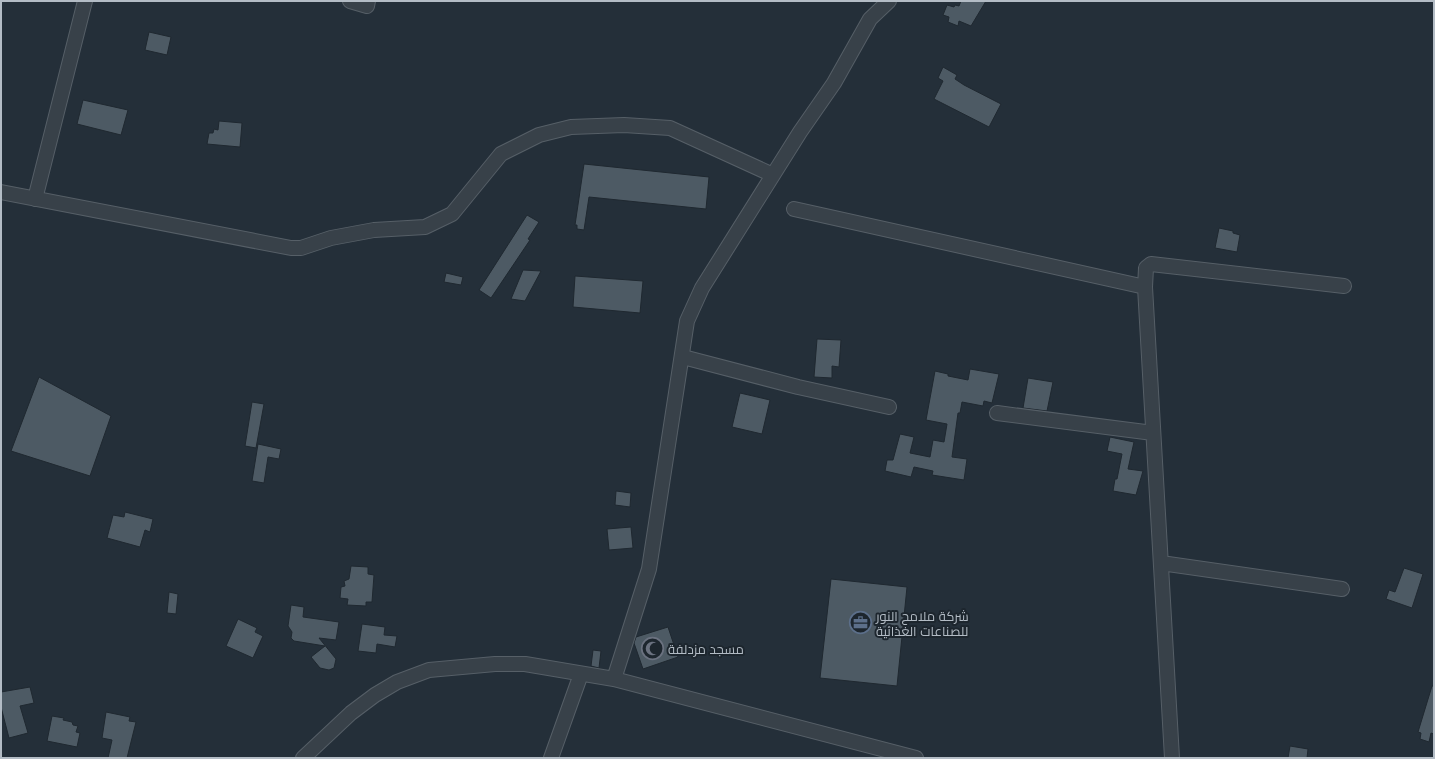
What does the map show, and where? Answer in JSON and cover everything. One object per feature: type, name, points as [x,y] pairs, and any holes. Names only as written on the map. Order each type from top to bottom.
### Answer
[{"type":"street","points":[[35,199],[85,1]]},
{"type":"street","points":[[350,1],[367,6],[368,1]]},
{"type":"street","points":[[614,679],[648,570],[683,357],[687,321],[693,305],[773,175],[834,83],[870,19],[889,1]]},
{"type":"street","points":[[1,192],[290,248],[301,248],[331,238],[374,230],[425,227],[452,214],[501,154],[539,135],[572,127],[624,124],[670,128],[773,175]]},
{"type":"street","points":[[794,210],[1145,287]]},
{"type":"street","points":[[1172,758],[1145,287],[1146,268],[1151,264],[1344,286]]},
{"type":"street","points":[[683,357],[798,387],[889,408]]},
{"type":"street","points":[[996,413],[1153,433]]},
{"type":"street","points":[[1161,563],[1342,589]]},
{"type":"street","points":[[303,758],[351,713],[375,695],[397,682],[429,670],[462,666],[525,664],[614,679],[916,758]]},
{"type":"street","points":[[551,758],[581,674]]},
{"type":"building","points":[[961,1],[986,1],[971,26],[959,21],[958,26],[948,22],[949,17],[943,15],[947,5],[954,7],[955,5],[959,6]]},
{"type":"building","points":[[149,32],[171,37],[167,55],[145,50]]},
{"type":"building","points":[[943,67],[957,75],[955,79],[964,85],[1001,104],[989,127],[934,99],[943,81],[938,78]]},
{"type":"building","points":[[83,100],[128,110],[121,135],[77,124]]},
{"type":"building","points":[[219,121],[242,123],[240,147],[207,144],[209,133],[213,133],[214,129],[218,130]]},
{"type":"building","points":[[584,164],[709,177],[706,209],[589,197],[584,230],[577,229],[577,225],[575,225]]},
{"type":"building","points":[[527,215],[539,222],[528,239],[530,240],[491,298],[479,290]]},
{"type":"building","points":[[1219,228],[1233,231],[1233,233],[1240,235],[1237,252],[1215,248]]},
{"type":"building","points":[[523,270],[541,271],[525,301],[511,299]]},
{"type":"building","points":[[446,273],[463,277],[461,285],[444,282]]},
{"type":"building","points":[[575,276],[643,281],[640,313],[573,307]]},
{"type":"building","points":[[817,339],[841,340],[839,367],[832,366],[832,378],[814,377]]},
{"type":"building","points":[[970,369],[999,374],[992,403],[984,401],[983,406],[962,402],[960,413],[958,413],[952,457],[967,459],[964,480],[932,475],[933,471],[914,467],[911,477],[885,471],[887,460],[893,460],[900,434],[914,437],[910,453],[930,457],[933,440],[944,442],[947,424],[926,420],[935,371],[948,374],[948,376],[968,380]]},
{"type":"building","points":[[39,377],[111,416],[90,476],[11,451]]},
{"type":"building","points":[[1028,378],[1053,382],[1047,411],[1023,408]]},
{"type":"building","points":[[740,393],[770,400],[762,434],[732,427]]},
{"type":"building","points":[[252,402],[264,404],[256,448],[245,446]]},
{"type":"building","points":[[1110,437],[1134,442],[1128,469],[1143,471],[1136,495],[1113,491],[1122,454],[1107,451]]},
{"type":"building","points":[[258,444],[281,449],[279,459],[268,457],[264,483],[252,481]]},
{"type":"building","points":[[616,491],[631,493],[630,507],[615,505]]},
{"type":"building","points":[[125,512],[153,519],[150,532],[145,530],[140,547],[107,538],[113,515],[124,517]]},
{"type":"building","points":[[631,527],[633,548],[609,550],[607,529]]},
{"type":"building","points":[[351,566],[368,567],[368,574],[374,575],[372,602],[366,602],[366,606],[347,605],[348,599],[340,598],[341,587],[345,586],[344,581],[349,579]]},
{"type":"building","points":[[1404,568],[1423,574],[1412,608],[1386,599],[1389,590],[1395,592]]},
{"type":"building","points":[[831,579],[907,587],[897,686],[820,678]]},
{"type":"building","points":[[169,592],[178,594],[176,614],[167,613]]},
{"type":"building","points":[[291,605],[304,607],[303,617],[339,622],[336,640],[319,638],[336,659],[334,668],[329,670],[320,668],[311,657],[325,646],[294,641],[291,638],[292,632],[288,626]]},
{"type":"building","points":[[238,619],[257,628],[255,632],[263,636],[253,658],[226,646]]},
{"type":"building","points":[[362,624],[385,627],[384,635],[397,636],[395,647],[377,644],[376,653],[358,651]]},
{"type":"building","points":[[668,627],[678,657],[643,669],[634,643],[636,637]]},
{"type":"building","points":[[593,650],[601,651],[599,668],[591,666]]},
{"type":"building","points":[[1432,686],[1434,686],[1434,734],[1431,733],[1429,742],[1420,739],[1421,733],[1418,732]]},
{"type":"building","points":[[30,687],[34,703],[20,706],[28,733],[9,738],[1,707],[1,692]]},
{"type":"building","points":[[106,712],[130,717],[129,721],[136,722],[127,758],[108,758],[112,740],[102,738]]},
{"type":"building","points":[[52,716],[64,718],[63,720],[72,722],[73,725],[78,726],[76,732],[80,733],[77,747],[47,741]]},
{"type":"building","points":[[1290,746],[1308,749],[1307,758],[1288,758]]},
{"type":"place","name":"شركة ملامح النور للصناعات الغذائية","points":[[861,623]]},
{"type":"place","name":"مسجد مزدلفة","points":[[652,649]]}]
